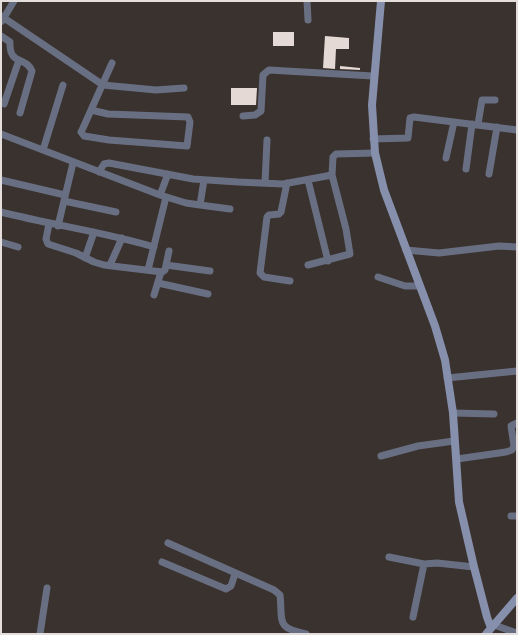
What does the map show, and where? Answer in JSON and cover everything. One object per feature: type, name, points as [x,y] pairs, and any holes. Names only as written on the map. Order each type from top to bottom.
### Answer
[{"type":"street","points":[[14,1],[2,19],[103,84],[156,90],[184,88]]},
{"type":"street","points":[[306,1],[308,20]]},
{"type":"street","points":[[381,1],[373,76],[372,105],[374,153],[384,190],[441,346],[453,414],[459,502],[474,567],[491,629]]},
{"type":"street","points":[[1,36],[10,42],[10,53],[29,66],[32,71],[20,113]]},
{"type":"street","points":[[4,104],[19,60]]},
{"type":"street","points":[[91,110],[108,114],[188,117],[190,122],[188,144],[185,146],[180,146],[87,137],[82,132],[91,110],[112,64]]},
{"type":"street","points":[[243,116],[255,115],[260,111],[263,76],[269,70],[373,76]]},
{"type":"street","points":[[43,150],[63,85]]},
{"type":"street","points":[[466,170],[475,124],[482,100],[495,100]]},
{"type":"street","points":[[374,139],[408,138],[410,118],[414,117],[517,130]]},
{"type":"street","points":[[446,158],[454,122]]},
{"type":"street","points":[[490,174],[497,127]]},
{"type":"street","points":[[1,134],[73,163],[163,196],[186,203],[230,209]]},
{"type":"street","points":[[265,183],[267,140]]},
{"type":"street","points":[[308,265],[348,255],[350,252],[332,175],[334,154],[374,153]]},
{"type":"street","points":[[58,226],[73,163]]},
{"type":"street","points":[[100,172],[104,164],[109,163],[204,180],[287,183],[332,175]]},
{"type":"street","points":[[148,270],[168,174]]},
{"type":"street","points":[[1,180],[116,212]]},
{"type":"street","points":[[200,205],[204,180]]},
{"type":"street","points":[[308,180],[328,261]]},
{"type":"street","points":[[287,183],[281,212],[279,214],[269,215],[266,218],[260,273],[264,277],[290,281]]},
{"type":"street","points":[[1,212],[58,226],[122,238],[154,247]]},
{"type":"street","points":[[49,224],[46,239],[48,244],[110,265],[161,272]]},
{"type":"street","points":[[86,258],[94,232]]},
{"type":"street","points":[[110,265],[122,238]]},
{"type":"street","points":[[1,242],[18,247]]},
{"type":"street","points":[[406,250],[439,253],[499,246],[517,247]]},
{"type":"street","points":[[154,295],[161,272],[165,270],[168,251]]},
{"type":"street","points":[[166,264],[210,271]]},
{"type":"street","points":[[378,277],[405,286],[420,286]]},
{"type":"street","points":[[158,283],[208,294]]},
{"type":"street","points":[[447,378],[517,371]]},
{"type":"street","points":[[453,414],[494,414]]},
{"type":"street","points":[[457,459],[512,450],[514,446],[511,426],[517,423]]},
{"type":"street","points":[[381,456],[418,446],[454,441]]},
{"type":"street","points":[[168,543],[278,593],[280,595],[280,614],[284,625],[290,630],[306,634]]},
{"type":"street","points":[[389,557],[424,564],[437,563],[474,567]]},
{"type":"street","points":[[162,562],[226,589],[231,586],[235,574]]},
{"type":"street","points":[[413,616],[424,564]]},
{"type":"street","points":[[40,634],[47,588]]},
{"type":"street","points":[[491,629],[515,603]]},
{"type":"street","points":[[491,629],[517,633]]},
{"type":"building","points":[[273,32],[294,32],[294,46],[273,46]]},
{"type":"building","points":[[325,36],[349,38],[349,49],[336,49],[335,69],[323,68]]},
{"type":"building","points":[[340,66],[360,68],[360,70],[340,69]]},
{"type":"building","points":[[231,88],[257,88],[256,105],[231,105]]}]
